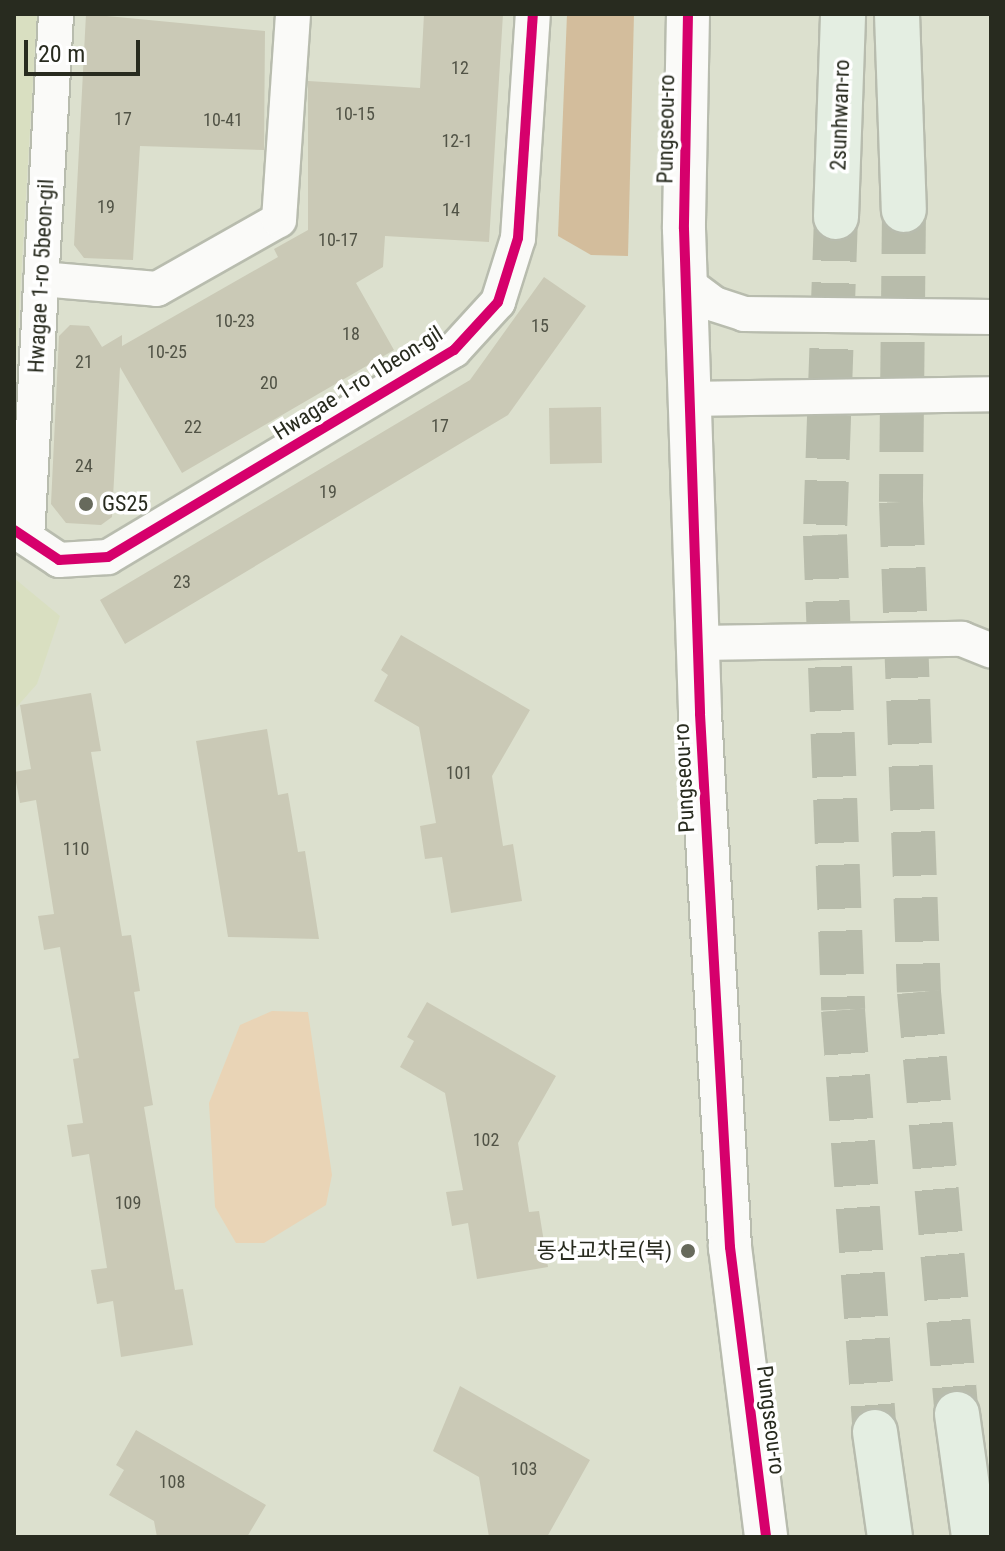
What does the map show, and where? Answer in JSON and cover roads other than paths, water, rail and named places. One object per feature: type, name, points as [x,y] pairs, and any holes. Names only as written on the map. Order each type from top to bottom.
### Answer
[{"type":"highway","name":"2sunhwan-ro","points":[[836,217],[843,14]]},
{"type":"highway","points":[[897,14],[904,210]]},
{"type":"highway","points":[[957,1414],[974,1537]]},
{"type":"highway","points":[[875,1432],[890,1537]]},
{"type":"street","name":"Hwagae 1-ro 5beon-gil","points":[[20,534],[41,279],[56,14]]},
{"type":"street","points":[[41,279],[157,289],[279,220],[293,14]]},
{"type":"street","name":"Hwagae 1-ro 1beon-gil","points":[[20,534],[59,560],[108,557],[454,350],[498,302],[518,238],[533,14]]},
{"type":"street","name":"Pungseou-ro","points":[[688,14],[687,399],[699,643],[730,1247],[766,1537]]},
{"type":"street","points":[[685,282],[714,304],[744,314],[991,317]]},
{"type":"street","points":[[687,399],[991,394]]},
{"type":"street","points":[[699,643],[962,639],[991,651]]},
{"type":"tunnel","points":[[904,210],[901,502],[919,992],[957,1414]]},
{"type":"tunnel","points":[[836,217],[825,535],[843,1010],[875,1432]]},
{"type":"place","name":"GS25","points":[[86,504]]},
{"type":"place","name":"동산교차로(북)","points":[[688,1251]]}]
